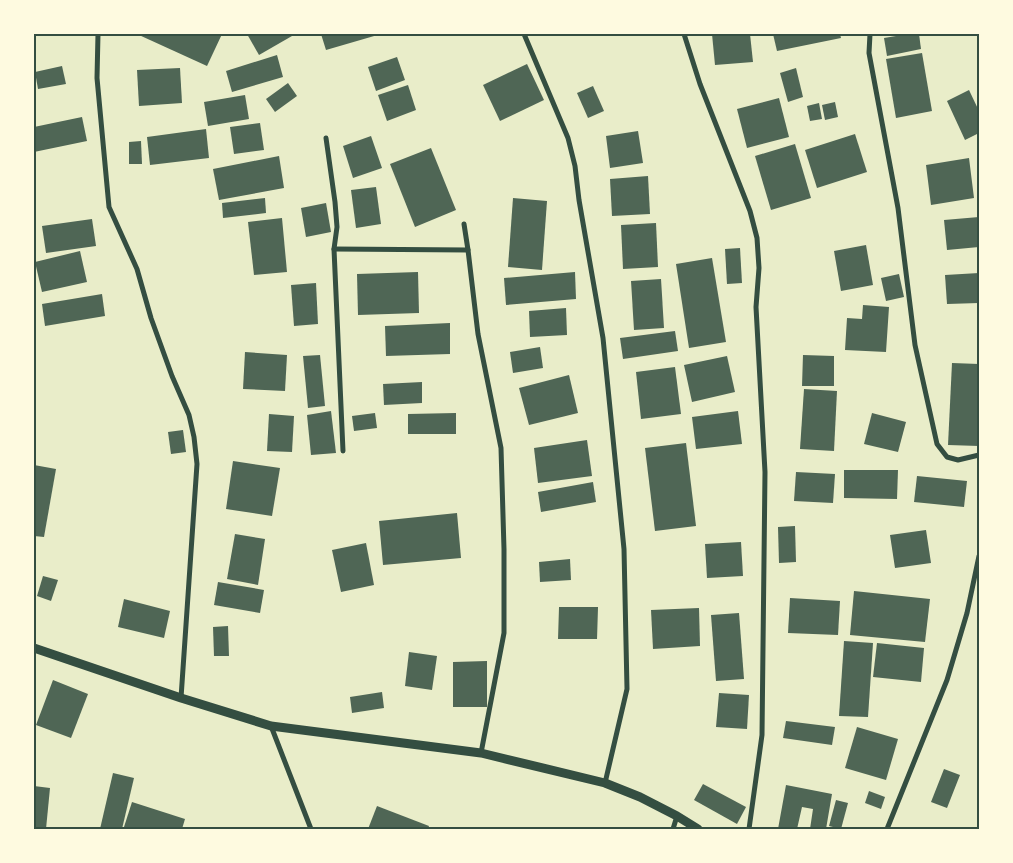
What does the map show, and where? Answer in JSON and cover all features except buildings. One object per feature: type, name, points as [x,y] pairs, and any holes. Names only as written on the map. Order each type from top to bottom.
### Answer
[{"type":"street","points":[[98,34],[97,78],[109,206],[137,269],[151,318],[172,376],[189,415],[194,436],[197,464],[182,698]]},
{"type":"street","points":[[524,34],[568,138],[575,166],[579,200],[603,338],[624,548],[627,689],[605,783]]},
{"type":"street","points":[[684,34],[700,84],[750,211],[757,238],[759,268],[756,307],[765,472],[762,735],[749,829]]},
{"type":"street","points":[[870,34],[869,53],[898,208],[915,346],[937,444],[947,458],[958,460],[979,454]]},
{"type":"street","points":[[326,138],[338,227],[334,249],[342,451]]},
{"type":"street","points":[[464,224],[478,334],[501,448],[504,633],[481,754]]},
{"type":"street","points":[[334,249],[468,250]]},
{"type":"street","points":[[887,829],[947,680],[966,613],[979,556]]},
{"type":"street","points":[[34,648],[271,726],[481,754],[605,783],[640,797],[698,829]]},
{"type":"street","points":[[271,726],[311,829]]},
{"type":"street","points":[[673,829],[677,816]]}]
